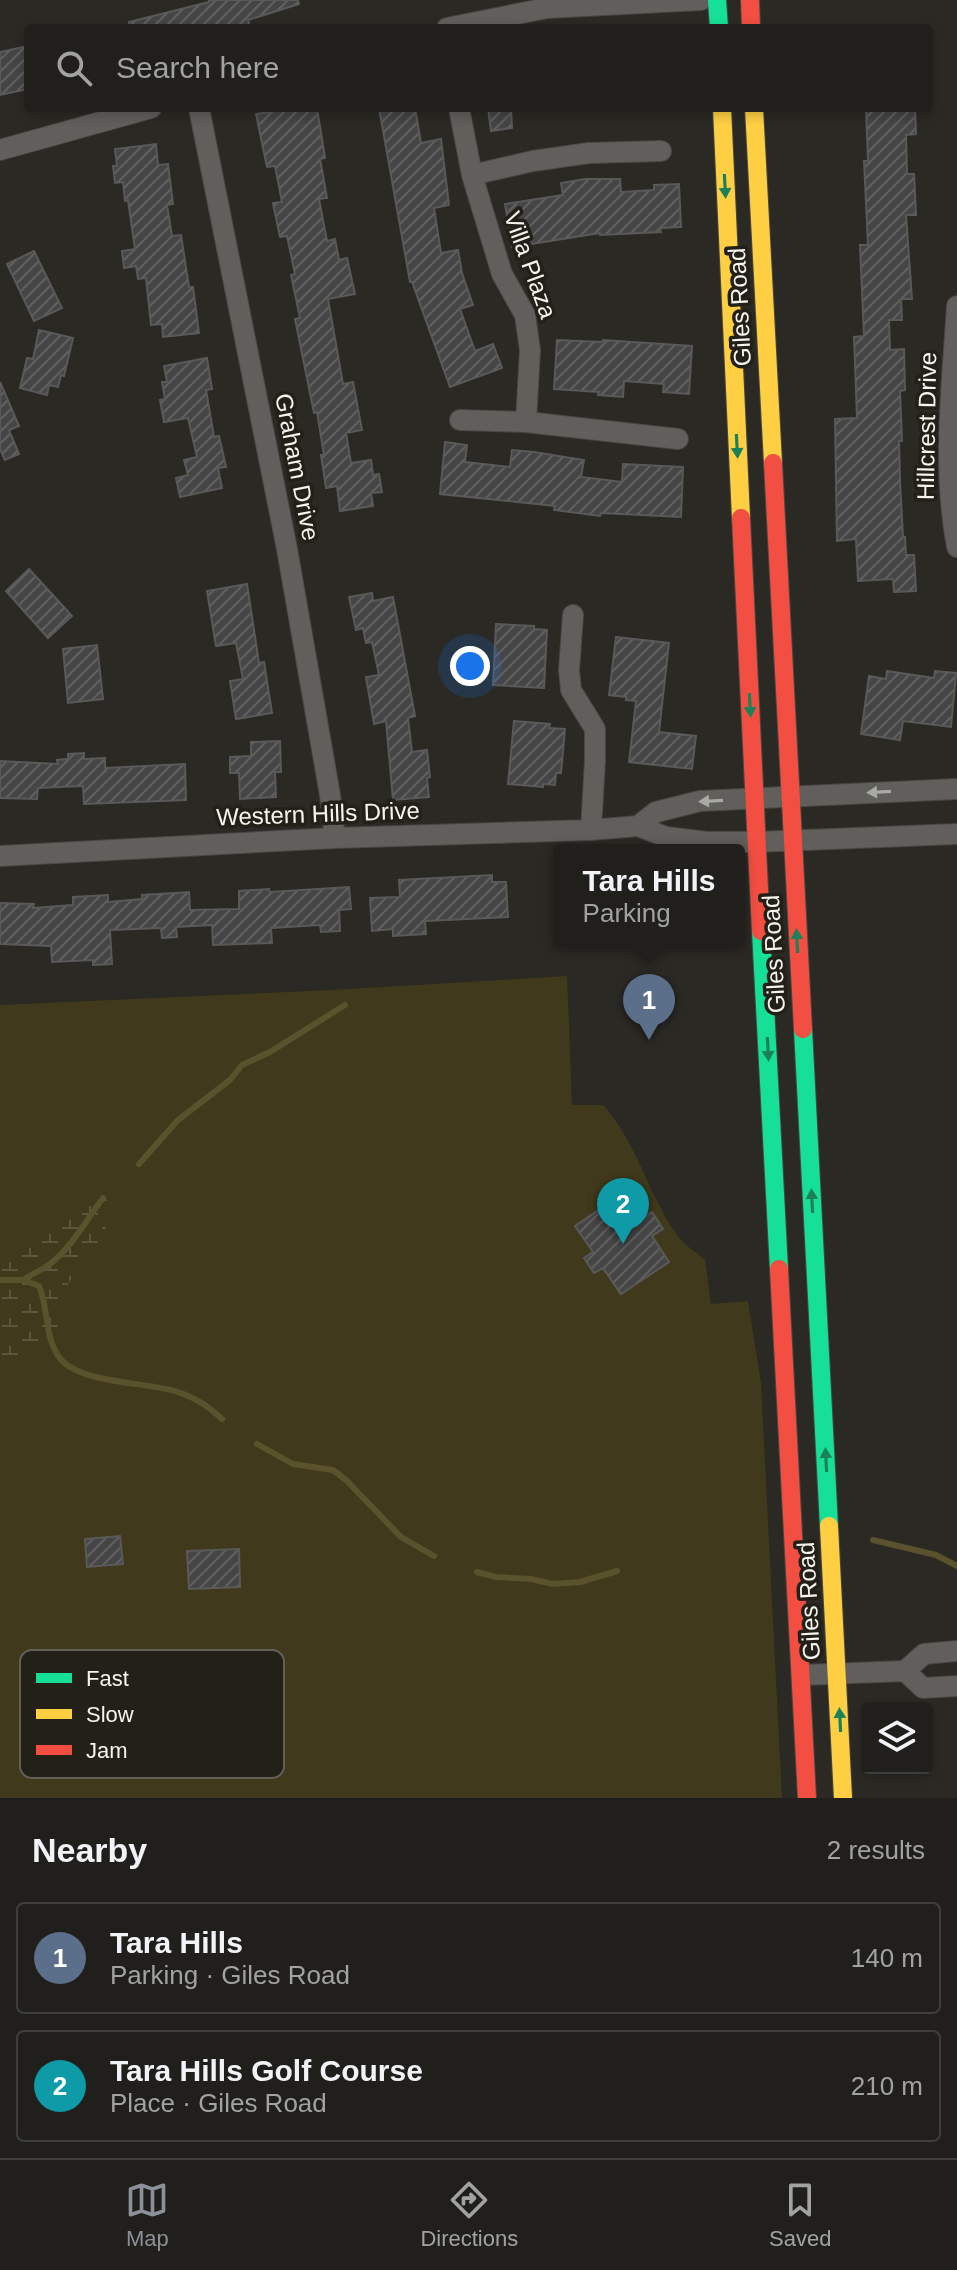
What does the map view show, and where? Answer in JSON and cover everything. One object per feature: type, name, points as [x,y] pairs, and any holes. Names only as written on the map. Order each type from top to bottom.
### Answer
[{"type":"main road","points":[[717,0],[719,24]]},
{"type":"main road","points":[[750,0],[751,24]]},
{"type":"main road","name":"Giles Road","points":[[722,112],[756,842],[807,1798]]},
{"type":"main road","name":"Giles Road","points":[[754,112],[843,1798]]},
{"type":"street","points":[[464,24],[547,4],[701,0]]},
{"type":"street","points":[[0,150],[137,112]]},
{"type":"street","name":"Graham Drive","points":[[200,112],[287,549],[335,838]]},
{"type":"street","name":"Villa Plaza","points":[[460,112],[472,175],[502,274],[525,315],[530,350],[526,422]]},
{"type":"street","points":[[472,175],[533,161],[589,153],[661,151]]},
{"type":"street","name":"Hillcrest Drive","points":[[957,306],[950,507],[957,547]]},
{"type":"street","points":[[460,420],[526,422],[678,439]]},
{"type":"street","points":[[573,615],[569,670],[571,690],[595,729],[591,830]]},
{"type":"street","name":"Western Hills Drive","points":[[638,826],[656,812],[700,801],[957,789]]},
{"type":"street","name":"Western Hills Drive","points":[[0,856],[638,826],[666,837],[707,842],[957,834]]},
{"type":"street","points":[[802,1675],[905,1671],[924,1654],[957,1651]]},
{"type":"street","points":[[905,1671],[923,1688],[957,1686]]},
{"type":"green space","points":[[567,976],[572,1105],[603,1105],[615,1120],[677,1235],[705,1260],[711,1304],[748,1301],[761,1383],[782,1798],[0,1798],[0,1005]]},
{"type":"green space","points":[[93,1192],[104,1193],[108,1218],[98,1242],[67,1286],[57,1327],[40,1346],[0,1362],[0,1250],[42,1234]]},
{"type":"building","points":[[298,0],[299,4],[248,20],[249,24],[129,24],[209,2]]},
{"type":"building","points":[[24,47],[24,90],[0,95],[0,52]]},
{"type":"building","points":[[318,112],[325,158],[320,159],[327,198],[319,199],[327,241],[335,239],[339,260],[347,258],[355,294],[328,299],[343,384],[353,382],[362,430],[346,433],[351,463],[371,460],[373,475],[379,474],[382,492],[371,493],[373,506],[340,511],[337,486],[326,488],[317,412],[314,413],[295,319],[300,318],[291,275],[295,274],[287,236],[280,237],[273,203],[282,202],[275,166],[267,167],[256,114]]},
{"type":"building","points":[[380,112],[416,112],[421,143],[441,139],[449,205],[434,208],[441,253],[458,250],[473,305],[460,309],[475,351],[493,344],[502,368],[450,387],[410,282]]},
{"type":"building","points":[[489,112],[511,112],[512,128],[491,131]]},
{"type":"building","points":[[866,112],[915,112],[916,134],[906,135],[907,174],[914,174],[916,215],[906,215],[912,299],[901,299],[902,320],[889,320],[890,350],[904,349],[905,390],[900,391],[900,482],[903,537],[906,555],[914,555],[916,591],[894,592],[893,579],[858,581],[856,539],[837,541],[835,419],[857,418],[854,337],[864,336],[860,245],[868,245],[864,161],[868,161]]},
{"type":"building","points":[[156,144],[158,165],[168,164],[173,204],[167,205],[172,236],[181,235],[189,287],[193,287],[199,333],[163,337],[162,324],[151,325],[146,278],[138,279],[136,266],[124,268],[122,251],[135,249],[123,182],[115,183],[115,149]]},
{"type":"building","points":[[620,179],[621,192],[654,190],[654,185],[679,184],[681,227],[660,228],[661,232],[600,233],[512,247],[505,204],[563,195],[561,183]]},
{"type":"building","points":[[34,251],[62,308],[34,321],[7,264]]},
{"type":"building","points":[[39,330],[73,338],[64,376],[61,375],[58,387],[49,385],[47,395],[20,388],[27,358],[33,359]]},
{"type":"building","points":[[557,340],[692,346],[689,394],[663,392],[664,384],[624,381],[623,397],[554,389]]},
{"type":"building","points":[[207,358],[212,389],[206,390],[214,437],[219,436],[226,467],[218,468],[222,488],[180,497],[176,478],[188,475],[184,460],[197,457],[188,418],[164,422],[160,400],[165,399],[162,382],[167,382],[164,366]]},
{"type":"building","points":[[0,382],[19,426],[9,430],[19,454],[5,460],[0,449]]},
{"type":"building","points":[[445,442],[467,445],[465,462],[510,467],[512,450],[534,452],[584,460],[581,477],[622,482],[623,464],[683,467],[681,517],[601,513],[600,516],[554,510],[555,506],[440,494]]},
{"type":"building","points":[[29,569],[72,616],[48,638],[6,591]]},
{"type":"building","points":[[247,584],[259,663],[264,662],[272,713],[236,719],[230,681],[243,679],[236,643],[216,646],[207,591]]},
{"type":"building","points":[[372,593],[373,601],[393,597],[415,716],[408,718],[412,752],[427,750],[429,797],[393,800],[386,721],[374,724],[366,677],[379,675],[372,642],[366,643],[363,628],[356,630],[349,597]]},
{"type":"building","points":[[496,624],[534,626],[534,629],[547,630],[544,688],[493,685]]},
{"type":"building","points":[[616,637],[669,643],[659,732],[696,736],[692,769],[629,762],[636,701],[609,695]]},
{"type":"building","points":[[97,645],[103,699],[68,703],[63,649]]},
{"type":"building","points":[[887,671],[934,678],[935,671],[956,673],[951,727],[903,721],[900,740],[861,734],[869,676],[886,679]]},
{"type":"building","points":[[514,721],[550,724],[549,728],[565,729],[561,773],[556,773],[555,785],[508,784]]},
{"type":"building","points":[[280,741],[281,772],[275,772],[276,797],[240,799],[239,773],[230,773],[230,757],[251,756],[251,742]]},
{"type":"building","points":[[84,753],[84,759],[105,758],[105,768],[185,764],[186,800],[84,804],[83,786],[38,788],[37,799],[0,798],[0,761],[58,764],[57,760],[68,759],[68,754]]},
{"type":"building","points":[[492,875],[492,882],[506,882],[508,917],[425,921],[426,934],[393,936],[393,929],[372,931],[370,898],[400,897],[399,880]]},
{"type":"building","points":[[349,887],[351,909],[339,910],[340,931],[321,932],[320,925],[271,928],[272,943],[213,945],[212,925],[176,927],[177,937],[162,938],[161,928],[110,930],[112,964],[93,965],[93,960],[52,962],[51,946],[0,944],[0,903],[34,904],[33,908],[73,905],[73,897],[108,895],[108,902],[142,899],[142,895],[189,892],[190,910],[239,909],[239,891]]},
{"type":"building","points":[[624,1193],[642,1219],[652,1212],[663,1229],[652,1236],[669,1262],[621,1294],[603,1268],[594,1273],[584,1258],[593,1252],[575,1226]]},
{"type":"building","points":[[120,1536],[123,1564],[87,1567],[85,1539]]},
{"type":"building","points":[[239,1549],[240,1587],[189,1589],[187,1551]]},
{"type":"waterway","points":[[139,1164],[178,1120],[230,1080],[242,1065],[270,1052],[345,1005]]},
{"type":"waterway","points":[[23,1280],[58,1257],[103,1198]]},
{"type":"waterway","points":[[0,1280],[23,1280],[39,1286],[54,1349],[69,1366],[98,1378],[181,1393],[203,1404],[222,1419]]},
{"type":"waterway","points":[[257,1444],[293,1464],[333,1470],[401,1537],[434,1556]]},
{"type":"waterway","points":[[873,1540],[936,1555],[957,1566]]},
{"type":"waterway","points":[[477,1572],[553,1584],[580,1582],[617,1571]]},
{"type":"traffic: fast","points":[[717,0],[719,24]]},
{"type":"traffic: fast","points":[[761,931],[779,1269]]},
{"type":"traffic: fast","points":[[803,1029],[829,1526]]},
{"type":"traffic: slow","points":[[722,112],[741,518]]},
{"type":"traffic: slow","points":[[754,112],[773,463]]},
{"type":"traffic: slow","points":[[829,1526],[843,1798]]},
{"type":"traffic: jam","points":[[750,0],[751,24]]},
{"type":"traffic: jam","points":[[773,463],[803,1029]]},
{"type":"traffic: jam","points":[[741,518],[761,931]]},
{"type":"traffic: jam","points":[[779,1269],[807,1798]]},
{"type":"place","name":"Tara Hills","points":[[649,1040]]},
{"type":"place","name":"Tara Hills Golf Course","points":[[623,1244]]}]
